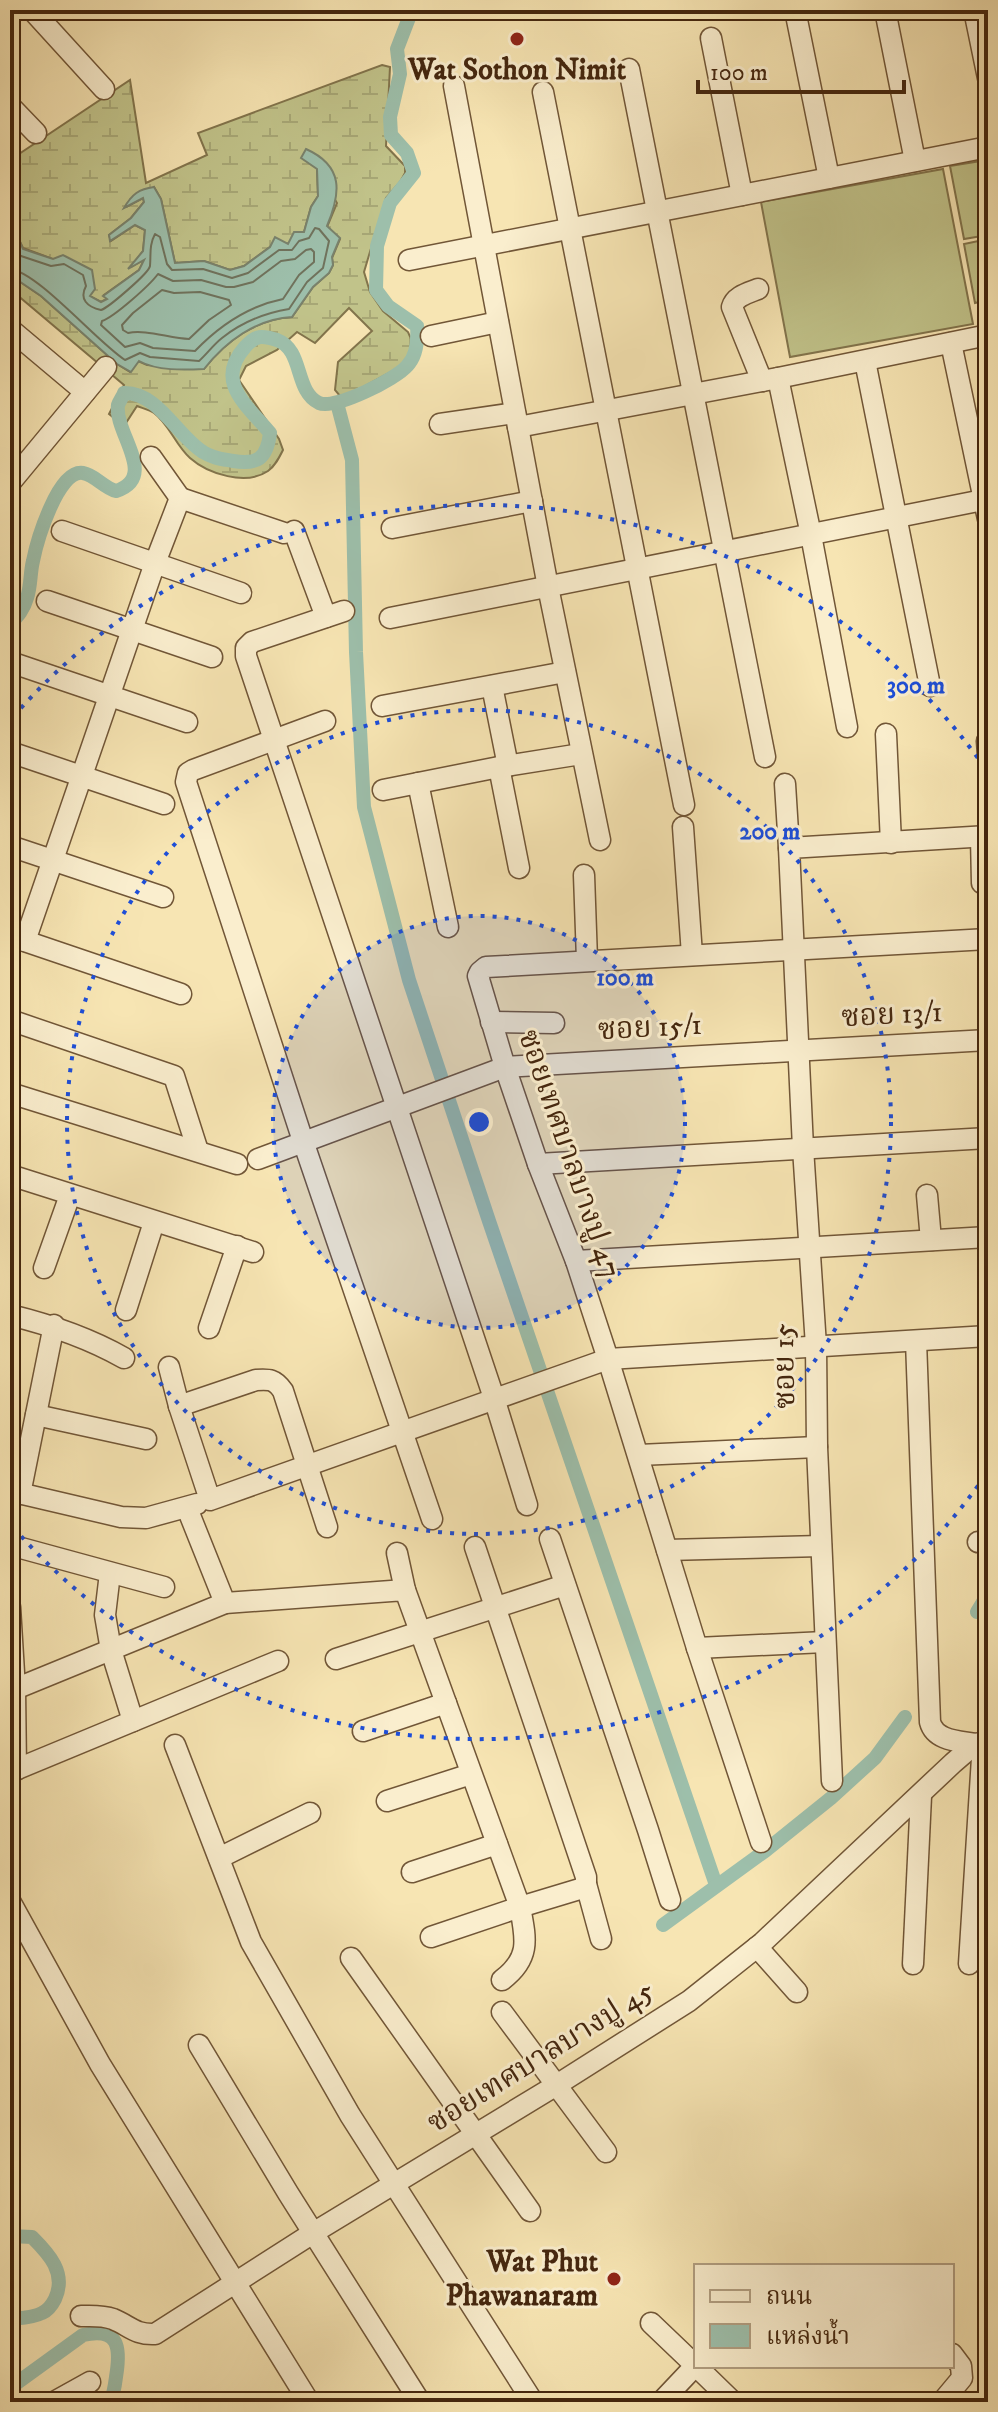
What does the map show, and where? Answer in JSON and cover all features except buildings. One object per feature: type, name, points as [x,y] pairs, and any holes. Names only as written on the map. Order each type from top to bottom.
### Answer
[{"type":"street","points":[[32,10],[104,89]]},
{"type":"street","points":[[795,10],[829,178]]},
{"type":"street","points":[[885,10],[915,161]]},
{"type":"street","points":[[974,10],[988,78]]},
{"type":"street","points":[[711,38],[742,195]]},
{"type":"street","points":[[629,69],[765,757]]},
{"type":"street","points":[[454,86],[548,587],[600,840]]},
{"type":"street","points":[[543,92],[684,805]]},
{"type":"street","points":[[10,106],[36,133]]},
{"type":"street","points":[[409,260],[988,147]]},
{"type":"street","points":[[758,289],[739,297],[732,307],[770,380],[811,535],[847,727]]},
{"type":"street","points":[[431,336],[498,322]]},
{"type":"street","points":[[10,329],[85,392]]},
{"type":"street","points":[[440,424],[605,411],[988,335]]},
{"type":"street","points":[[390,618],[896,517],[987,506],[951,343]]},
{"type":"street","points":[[865,361],[930,686]]},
{"type":"street","points":[[10,483],[106,367]]},
{"type":"street","points":[[151,457],[180,498],[289,532],[335,614],[252,642],[246,648],[246,656],[527,1505]]},
{"type":"street","points":[[180,498],[53,860],[18,938],[181,994]]},
{"type":"street","points":[[392,528],[532,501]]},
{"type":"street","points":[[62,531],[241,593]]},
{"type":"street","points":[[47,601],[212,657]]},
{"type":"street","points":[[10,662],[187,722]]},
{"type":"street","points":[[382,706],[565,672]]},
{"type":"street","points":[[492,686],[519,868]]},
{"type":"street","points":[[325,721],[193,770],[188,773],[186,782],[303,1141],[432,1519]]},
{"type":"street","points":[[886,734],[891,843]]},
{"type":"street","points":[[987,741],[988,755]]},
{"type":"street","points":[[10,752],[164,804]]},
{"type":"street","points":[[383,790],[581,754]]},
{"type":"street","points":[[418,783],[448,927]]},
{"type":"street","name":"ซอย 15","points":[[785,784],[816,1346],[817,1447],[832,1781]]},
{"type":"street","points":[[683,827],[692,955]]},
{"type":"street","points":[[789,848],[984,836],[982,883]]},
{"type":"street","points":[[10,846],[163,897]]},
{"type":"street","points":[[584,875],[587,960]]},
{"type":"street","name":"ซอยเทศบาลบางปู 47","points":[[761,1842],[576,1261],[505,1067],[478,981],[480,972],[486,967],[587,960],[988,939]]},
{"type":"street","points":[[10,1020],[174,1076],[198,1151]]},
{"type":"street","points":[[491,1022],[554,1023]]},
{"type":"street","name":"ซอย 13/1","points":[[798,1050],[988,1040]]},
{"type":"street","name":"ซอย 15/1","points":[[258,1159],[505,1067],[798,1050]]},
{"type":"street","points":[[10,1093],[237,1164]]},
{"type":"street","points":[[538,1164],[988,1138]]},
{"type":"street","points":[[10,1175],[245,1249],[209,1328]]},
{"type":"street","points":[[44,1268],[70,1195]]},
{"type":"street","points":[[927,1195],[931,1240]]},
{"type":"street","points":[[126,1310],[154,1222]]},
{"type":"street","points":[[576,1261],[988,1237]]},
{"type":"street","points":[[10,1315],[54,1325],[94,1341],[124,1358]]},
{"type":"street","points":[[54,1325],[36,1415],[15,1493],[121,1517],[146,1518],[187,1508],[608,1359],[988,1336]]},
{"type":"street","points":[[916,1341],[930,1722],[932,1730],[950,1740],[982,1743],[969,1964]]},
{"type":"street","points":[[169,1367],[210,1500]]},
{"type":"street","points":[[179,1406],[256,1380],[269,1379],[277,1383],[283,1391],[327,1527]]},
{"type":"street","points":[[36,1415],[146,1439]]},
{"type":"street","points":[[639,1455],[817,1447]]},
{"type":"street","points":[[187,1508],[225,1603]]},
{"type":"street","points":[[550,1539],[670,1900]]},
{"type":"street","points":[[10,1545],[164,1587]]},
{"type":"street","points":[[667,1550],[821,1546]]},
{"type":"street","points":[[475,1547],[586,1877],[601,1939]]},
{"type":"street","points":[[397,1553],[405,1590],[520,1907],[526,1938],[524,1952],[519,1963],[502,1980]]},
{"type":"street","points":[[110,1573],[105,1615],[111,1650],[133,1721]]},
{"type":"street","points":[[336,1659],[565,1585]]},
{"type":"street","points":[[15,1689],[225,1603],[405,1590]]},
{"type":"street","points":[[10,1607],[15,1689],[13,1771],[278,1661]]},
{"type":"street","points":[[697,1648],[825,1642]]},
{"type":"street","points":[[363,1731],[446,1703]]},
{"type":"street","name":"ซอยเทศบาลบางปู 45","points":[[81,2316],[101,2316],[142,2334],[155,2334],[235,2281],[689,2001],[757,1947],[982,1743]]},
{"type":"street","points":[[175,1745],[251,1942],[265,1969],[350,2115],[533,2402]]},
{"type":"street","points":[[387,1801],[471,1774]]},
{"type":"street","points":[[913,1964],[921,1796]]},
{"type":"street","points":[[219,1858],[310,1813]]},
{"type":"street","points":[[412,1872],[497,1844]]},
{"type":"street","points":[[431,1937],[583,1888],[586,1884]]},
{"type":"street","points":[[10,1901],[100,2064],[309,2402]]},
{"type":"street","points":[[757,1947],[797,1992]]},
{"type":"street","points":[[351,1958],[530,2211]]},
{"type":"street","points":[[502,2012],[606,2152]]},
{"type":"street","points":[[199,2045],[420,2402]]},
{"type":"street","points":[[651,2323],[694,2364]]},
{"type":"street","points":[[942,2402],[962,2378],[961,2366],[954,2357]]},
{"type":"street","points":[[661,2402],[694,2368]]},
{"type":"street","points":[[698,2368],[733,2402]]},
{"type":"street","points":[[54,2402],[90,2382]]},
{"type":"green space","points":[[382,65],[390,67],[386,146],[405,166],[405,173],[386,198],[364,272],[370,292],[383,311],[408,332],[412,341],[402,366],[347,396],[340,396],[335,390],[338,362],[372,331],[349,308],[315,343],[297,332],[277,350],[246,366],[239,380],[279,439],[283,450],[273,467],[249,478],[217,473],[198,464],[185,453],[159,418],[146,409],[137,406],[124,426],[109,414],[124,385],[10,289],[10,275],[41,296],[130,372],[138,361],[147,365],[204,369],[222,349],[243,333],[266,322],[292,317],[313,287],[329,273],[340,239],[327,227],[337,203],[317,169],[318,196],[311,207],[304,232],[288,244],[270,247],[244,266],[230,270],[204,261],[175,263],[161,199],[154,187],[126,207],[143,198],[144,202],[131,218],[109,235],[111,241],[135,225],[145,230],[143,251],[131,267],[145,259],[139,270],[104,295],[107,299],[101,302],[89,296],[53,259],[23,248],[15,231],[10,228],[10,160],[130,80],[146,183],[207,155],[198,133]]},
{"type":"green space","points":[[987,160],[988,235],[964,239],[950,166]]},
{"type":"green space","points":[[943,169],[973,324],[790,357],[761,202]]},
{"type":"green space","points":[[988,239],[988,300],[975,303],[964,244]]},
{"type":"water","points":[[306,149],[327,164],[336,182],[335,202],[327,226],[340,238],[332,257],[333,265],[292,317],[266,322],[243,333],[222,349],[204,369],[162,368],[139,361],[131,372],[117,364],[41,296],[10,275],[10,228],[15,231],[23,249],[53,259],[63,255],[92,270],[95,289],[90,296],[101,302],[107,299],[103,296],[139,270],[144,260],[128,269],[143,251],[145,230],[135,225],[110,241],[109,235],[131,218],[144,202],[143,198],[124,208],[133,196],[154,187],[161,199],[175,263],[204,261],[230,270],[244,266],[270,247],[275,237],[288,244],[294,232],[304,232],[311,207],[318,196],[317,169],[301,158]]},
{"type":"waterway","points":[[10,624],[26,602],[39,538],[50,508],[65,482],[83,473],[116,491],[134,476],[132,453],[119,416],[118,405],[124,393],[136,395],[157,407],[206,454],[248,462],[263,454],[270,433],[244,403],[233,382],[236,360],[253,340],[267,337],[286,345],[296,361],[306,390],[319,403],[327,404],[365,392],[401,372],[413,358],[417,326],[388,306],[376,290],[377,246],[390,203],[414,173],[407,153],[391,135],[390,117],[400,74],[397,49],[412,10]]},
{"type":"waterway","points":[[337,403],[352,460],[356,652],[364,807],[409,980],[716,1885]]},
{"type":"waterway","points":[[977,1612],[988,1594]]},
{"type":"waterway","points":[[663,1925],[765,1851],[831,1798],[875,1758],[905,1717]]},
{"type":"waterway","points":[[10,2236],[32,2237],[50,2257],[59,2281],[55,2299],[47,2310],[35,2316],[10,2319]]},
{"type":"waterway","points":[[10,2385],[83,2335],[104,2334],[115,2342],[118,2357],[110,2402]]},
{"type":"place","name":"Wat Sothon Nimit","points":[[517,39]]},
{"type":"place","name":"Wat Phut Phawanaram","points":[[614,2279]]}]
